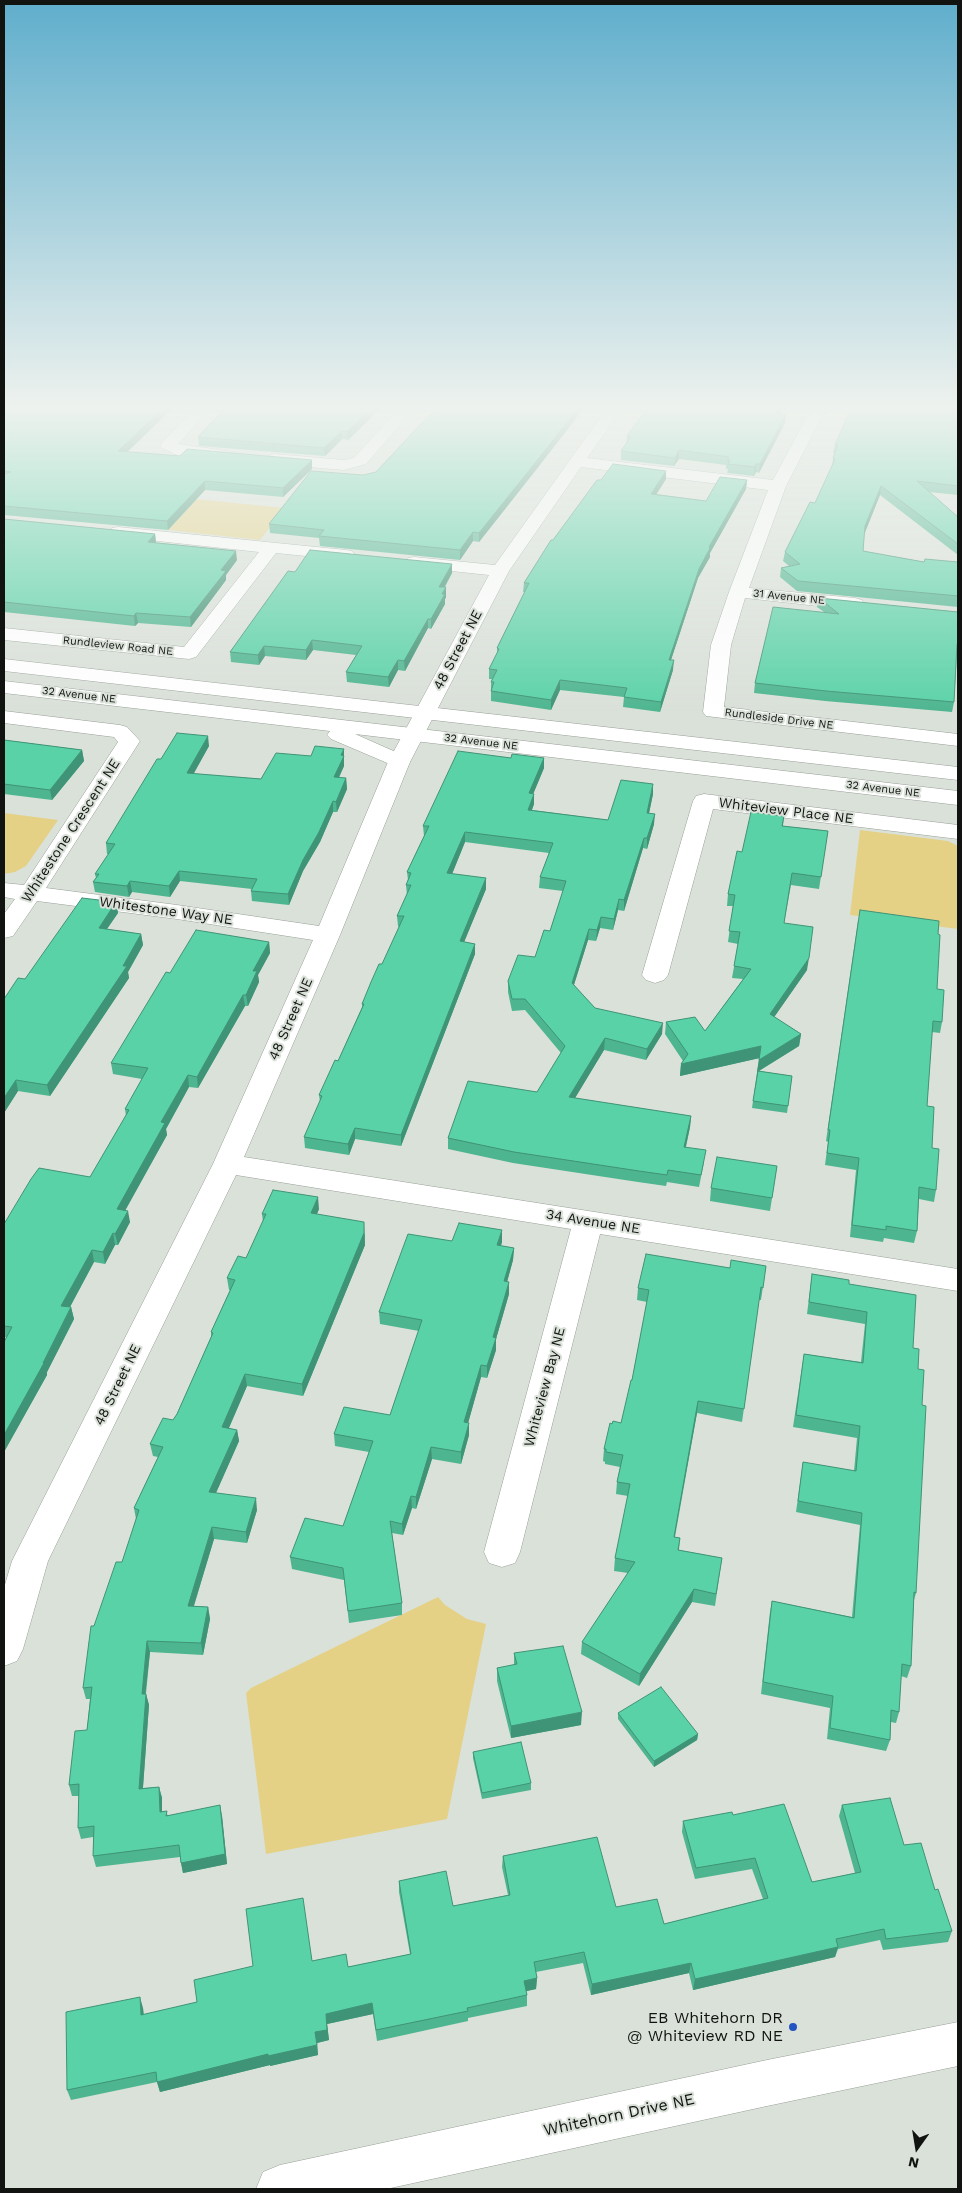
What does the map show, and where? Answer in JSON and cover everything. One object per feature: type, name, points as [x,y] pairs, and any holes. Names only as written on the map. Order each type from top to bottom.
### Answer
[{"type":"street","name":"48 Street NE","points":[[4,1649],[30,1561],[227,1164],[328,935],[399,762],[500,571],[543,510]]},
{"type":"street","name":"Rundleside Drive NE","points":[[769,510],[738,592],[721,645],[713,712],[958,740]]},
{"type":"street","points":[[103,531],[364,557]]},
{"type":"street","name":"Rundleview Road NE","points":[[4,634],[189,653],[271,548]]},
{"type":"street","points":[[393,560],[500,571]]},
{"type":"street","name":"31 Avenue NE","points":[[738,592],[872,606]]},
{"type":"street","name":"32 Avenue NE","points":[[4,665],[958,774]]},
{"type":"street","name":"32 Avenue NE","points":[[4,686],[958,798]]},
{"type":"street","name":"Whitestone Crescent NE","points":[[4,717],[120,731],[129,741],[31,893],[4,931]]},
{"type":"street","points":[[276,718],[342,737],[369,747],[399,762]]},
{"type":"street","name":"Whiteview Place NE","points":[[655,975],[704,801],[958,832]]},
{"type":"street","name":"Whitestone Way NE","points":[[4,890],[177,912],[328,935]]},
{"type":"street","name":"34 Avenue NE","points":[[227,1164],[958,1280]]},
{"type":"street","name":"Whiteview Bay NE","points":[[502,1552],[588,1222]]},
{"type":"street","name":"Whitehorn Drive NE","points":[[280,2189],[766,2083],[958,2044]]},
{"type":"shaded area","points":[[185,510],[283,510],[260,540],[168,530]]},
{"type":"shaded area","points":[[4,813],[58,820],[26,866],[15,872],[4,874]]},
{"type":"shaded area","points":[[860,830],[948,841],[958,846],[958,929],[850,915]]},
{"type":"shaded area","points":[[438,1597],[445,1605],[467,1619],[486,1624],[447,1819],[266,1854],[246,1693],[251,1688]]},
{"type":"building","points":[[51,510],[177,510],[167,521]]},
{"type":"building","points":[[280,510],[497,510],[479,533],[473,532],[460,550],[319,536],[324,530],[269,524]]},
{"type":"building","points":[[575,510],[730,510],[699,569],[669,660],[674,660],[661,702],[624,697],[627,688],[560,680],[551,700],[491,691],[494,682],[491,682],[497,670],[489,669],[499,649],[497,648],[529,583],[524,583],[551,540],[553,540]]},
{"type":"building","points":[[806,510],[871,510],[865,526],[863,551],[924,562],[925,559],[958,562],[958,596],[798,581],[781,568],[800,564],[785,552]]},
{"type":"building","points":[[913,510],[950,510],[958,517],[958,544]]},
{"type":"building","points":[[4,519],[155,534],[148,542],[236,551],[221,570],[226,571],[190,617],[136,613],[134,616],[4,602]]},
{"type":"building","points":[[310,550],[452,564],[439,587],[446,587],[442,594],[445,594],[431,619],[428,619],[404,661],[398,660],[388,677],[346,672],[362,646],[312,640],[306,650],[264,646],[258,655],[230,652],[288,571],[295,572]]},
{"type":"building","points":[[819,598],[958,612],[954,702],[755,683],[773,607],[839,614]]},
{"type":"building","points":[[177,733],[208,736],[187,773],[261,779],[276,753],[311,756],[315,746],[344,749],[341,755],[344,756],[334,777],[346,778],[336,802],[333,801],[319,832],[303,860],[288,894],[251,891],[257,879],[179,871],[169,886],[130,881],[127,886],[93,882],[99,874],[95,874],[115,844],[106,843],[157,759],[161,759]]},
{"type":"building","points":[[4,740],[82,750],[50,790],[4,784]]},
{"type":"building","points":[[458,751],[511,758],[512,754],[544,758],[529,793],[534,794],[528,810],[608,820],[621,780],[653,784],[647,813],[655,814],[647,838],[644,838],[624,900],[619,899],[614,919],[601,917],[597,930],[589,929],[572,983],[595,1008],[663,1023],[647,1049],[605,1038],[569,1097],[691,1116],[684,1147],[706,1150],[701,1175],[668,1170],[667,1175],[639,1171],[514,1152],[448,1138],[468,1081],[537,1092],[565,1046],[525,999],[512,999],[508,981],[518,955],[535,957],[544,930],[550,931],[566,881],[540,877],[553,843],[465,832],[447,873],[486,878],[460,941],[475,944],[401,1135],[355,1128],[348,1144],[304,1137],[322,1096],[319,1095],[335,1060],[338,1061],[364,1004],[362,1004],[379,964],[382,964],[404,916],[397,916],[411,885],[406,885],[411,873],[407,872],[429,826],[423,826]]},
{"type":"building","points":[[751,812],[784,816],[782,826],[828,831],[821,877],[792,873],[784,923],[813,927],[809,958],[770,1014],[801,1034],[759,1060],[761,1046],[681,1064],[688,1054],[666,1022],[695,1017],[705,1031],[751,969],[734,966],[740,932],[729,931],[735,895],[728,894],[737,851],[742,852]]},
{"type":"building","points":[[82,898],[116,902],[99,928],[141,934],[123,966],[127,966],[47,1085],[16,1080],[4,1098],[4,999],[18,978],[25,979]]},
{"type":"building","points":[[860,910],[939,921],[937,989],[944,990],[942,1022],[933,1021],[927,1106],[934,1107],[932,1148],[939,1149],[936,1190],[919,1187],[917,1231],[886,1226],[886,1230],[852,1225],[859,1158],[827,1153],[830,1130],[828,1130]]},
{"type":"building","points":[[196,930],[269,942],[253,971],[257,971],[246,995],[243,995],[197,1077],[188,1075],[161,1122],[165,1123],[117,1209],[128,1211],[115,1234],[113,1233],[103,1252],[92,1250],[61,1306],[71,1307],[44,1363],[4,1435],[4,1342],[12,1327],[4,1326],[4,1224],[39,1168],[90,1177],[129,1110],[125,1109],[148,1068],[111,1063],[166,972],[170,973]]},
{"type":"building","points":[[758,1071],[792,1076],[788,1106],[753,1101]]},
{"type":"building","points":[[717,1157],[777,1166],[772,1198],[711,1188]]},
{"type":"building","points":[[273,1190],[318,1197],[311,1213],[364,1222],[364,1233],[302,1384],[245,1374],[222,1427],[237,1430],[209,1492],[256,1498],[246,1532],[212,1527],[188,1606],[208,1607],[201,1643],[147,1641],[142,1694],[146,1694],[139,1789],[159,1787],[160,1812],[167,1811],[166,1816],[220,1805],[225,1854],[181,1863],[179,1845],[93,1856],[94,1826],[78,1828],[79,1784],[69,1785],[75,1731],[87,1730],[92,1687],[83,1688],[91,1626],[94,1626],[116,1562],[122,1562],[139,1510],[134,1508],[163,1447],[150,1444],[163,1418],[173,1420],[177,1414],[235,1280],[227,1278],[238,1256],[246,1258],[266,1214],[262,1214]]},
{"type":"building","points":[[459,1223],[502,1230],[497,1245],[514,1248],[504,1281],[509,1282],[493,1337],[496,1338],[487,1366],[481,1365],[464,1422],[469,1423],[461,1452],[431,1447],[416,1497],[411,1496],[402,1524],[390,1521],[402,1603],[348,1611],[343,1568],[290,1557],[305,1518],[343,1526],[373,1441],[334,1434],[344,1407],[390,1415],[422,1320],[379,1312],[408,1234],[452,1241]]},
{"type":"building","points":[[646,1254],[730,1268],[731,1260],[766,1266],[763,1288],[761,1287],[744,1409],[698,1401],[674,1537],[680,1538],[678,1550],[722,1558],[716,1594],[694,1589],[640,1674],[582,1642],[635,1562],[615,1558],[630,1484],[617,1482],[623,1455],[606,1452],[606,1449],[604,1449],[610,1423],[612,1424],[613,1421],[621,1423],[632,1380],[649,1290],[638,1288]]},
{"type":"building","points":[[812,1274],[849,1280],[849,1284],[916,1295],[913,1348],[919,1349],[918,1369],[924,1370],[922,1405],[926,1406],[916,1593],[914,1592],[911,1666],[902,1664],[899,1712],[891,1710],[890,1740],[830,1728],[833,1696],[763,1682],[772,1601],[854,1618],[862,1513],[798,1501],[803,1462],[856,1471],[860,1426],[796,1415],[804,1354],[863,1363],[867,1312],[809,1302]]},
{"type":"building","points":[[563,1646],[582,1712],[511,1726],[497,1668],[517,1664],[514,1653]]},
{"type":"building","points":[[661,1687],[698,1734],[654,1761],[618,1713]]},
{"type":"building","points":[[521,1742],[531,1783],[482,1793],[473,1752]]},
{"type":"building","points":[[890,1798],[904,1845],[921,1843],[935,1890],[938,1889],[952,1931],[886,1939],[884,1929],[836,1939],[838,1947],[695,1979],[691,1963],[592,1984],[584,1952],[534,1962],[537,1978],[524,1981],[527,1995],[467,2008],[468,2011],[376,2030],[372,2003],[326,2014],[327,2030],[315,2032],[317,2045],[268,2056],[268,2054],[157,2082],[156,2072],[67,2090],[66,2012],[140,1997],[141,2015],[197,2002],[194,1980],[253,1966],[246,1909],[303,1898],[312,1961],[346,1954],[348,1967],[411,1954],[399,1881],[446,1871],[453,1906],[510,1895],[503,1856],[597,1837],[616,1907],[657,1899],[664,1924],[768,1898],[755,1858],[696,1868],[683,1821],[732,1812],[733,1815],[784,1804],[812,1882],[861,1872],[842,1805]]},
{"type":"place","name":"EB Whitehorn DR @ Whiteview RD NE","points":[[793,2027]]}]
